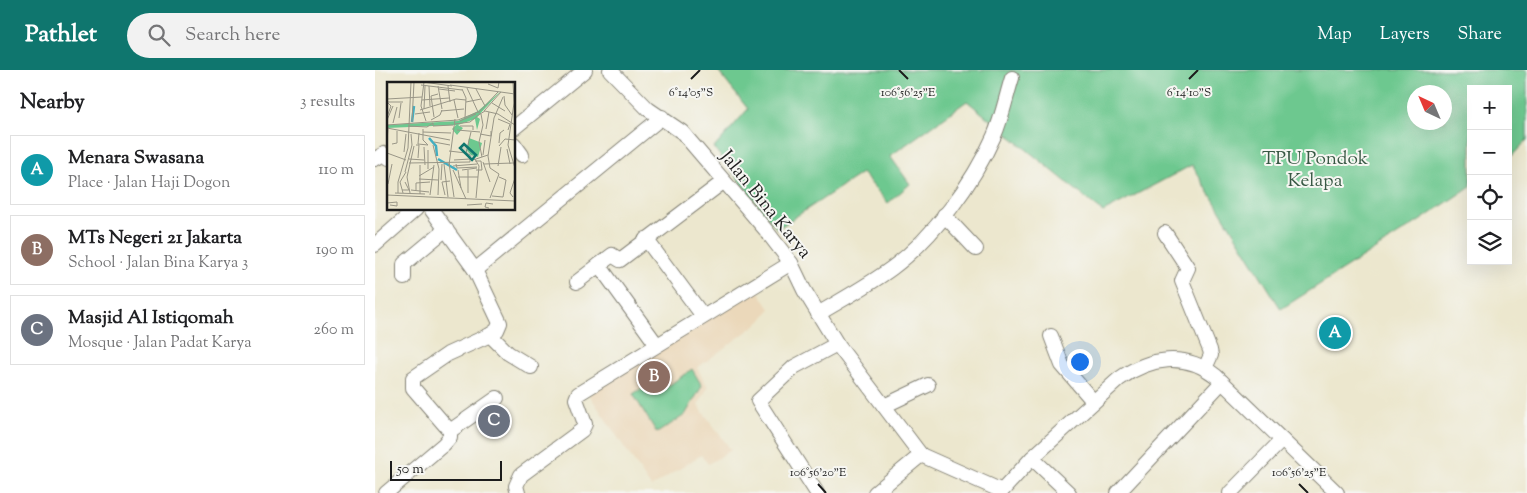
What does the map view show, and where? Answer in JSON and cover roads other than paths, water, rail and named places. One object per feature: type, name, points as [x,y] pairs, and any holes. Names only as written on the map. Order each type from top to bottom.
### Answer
[{"type":"street","points":[[515,127],[585,70]]},
{"type":"street","name":"Jalan Bina Karya","points":[[610,70],[648,109],[682,132],[765,229],[791,263],[818,314],[837,344],[921,455]]},
{"type":"street","points":[[818,314],[893,267],[925,237],[944,215],[975,175],[995,135],[1012,78]]},
{"type":"street","points":[[475,270],[662,117]]},
{"type":"street","points":[[375,159],[384,154],[387,156]]},
{"type":"street","points":[[577,282],[612,256],[620,260],[723,182]]},
{"type":"street","points":[[375,245],[415,210]]},
{"type":"street","points":[[386,493],[450,437],[450,432],[413,388],[411,382],[415,376],[463,345],[494,332],[500,321],[475,270],[432,210]]},
{"type":"street","points":[[944,215],[976,249]]},
{"type":"street","points":[[404,278],[404,264],[446,229]]},
{"type":"street","points":[[1165,233],[1188,268],[1182,281],[1211,355],[1205,368]]},
{"type":"street","points":[[646,239],[703,316]]},
{"type":"street","points":[[518,493],[516,486],[521,475],[581,430],[585,424],[576,400],[578,394],[791,263]]},
{"type":"street","points":[[599,266],[657,345]]},
{"type":"street","points":[[494,332],[507,353],[531,367]]},
{"type":"street","points":[[1051,336],[1062,365],[1093,401]]},
{"type":"street","points":[[817,493],[758,401],[794,367],[837,344]]},
{"type":"street","points":[[875,493],[921,455],[1001,492],[1032,458],[1093,401],[1134,368],[1183,359],[1205,368],[1337,493]]},
{"type":"street","points":[[1118,493],[1221,382]]},
{"type":"street","points":[[884,406],[928,385]]},
{"type":"street","points":[[450,432],[497,398]]},
{"type":"street","points":[[1230,493],[1282,440]]},
{"type":"street","points":[[1032,458],[1069,493]]},
{"type":"place","name":"Menara Swasana","points":[[1335,333]]},
{"type":"place","name":"MTs Negeri 21 Jakarta","points":[[654,377]]},
{"type":"place","name":"Masjid Al Istiqomah","points":[[494,421]]},
{"type":"park label","name":"TPU Pondok Kelapa","points":[[1315,170]]}]
